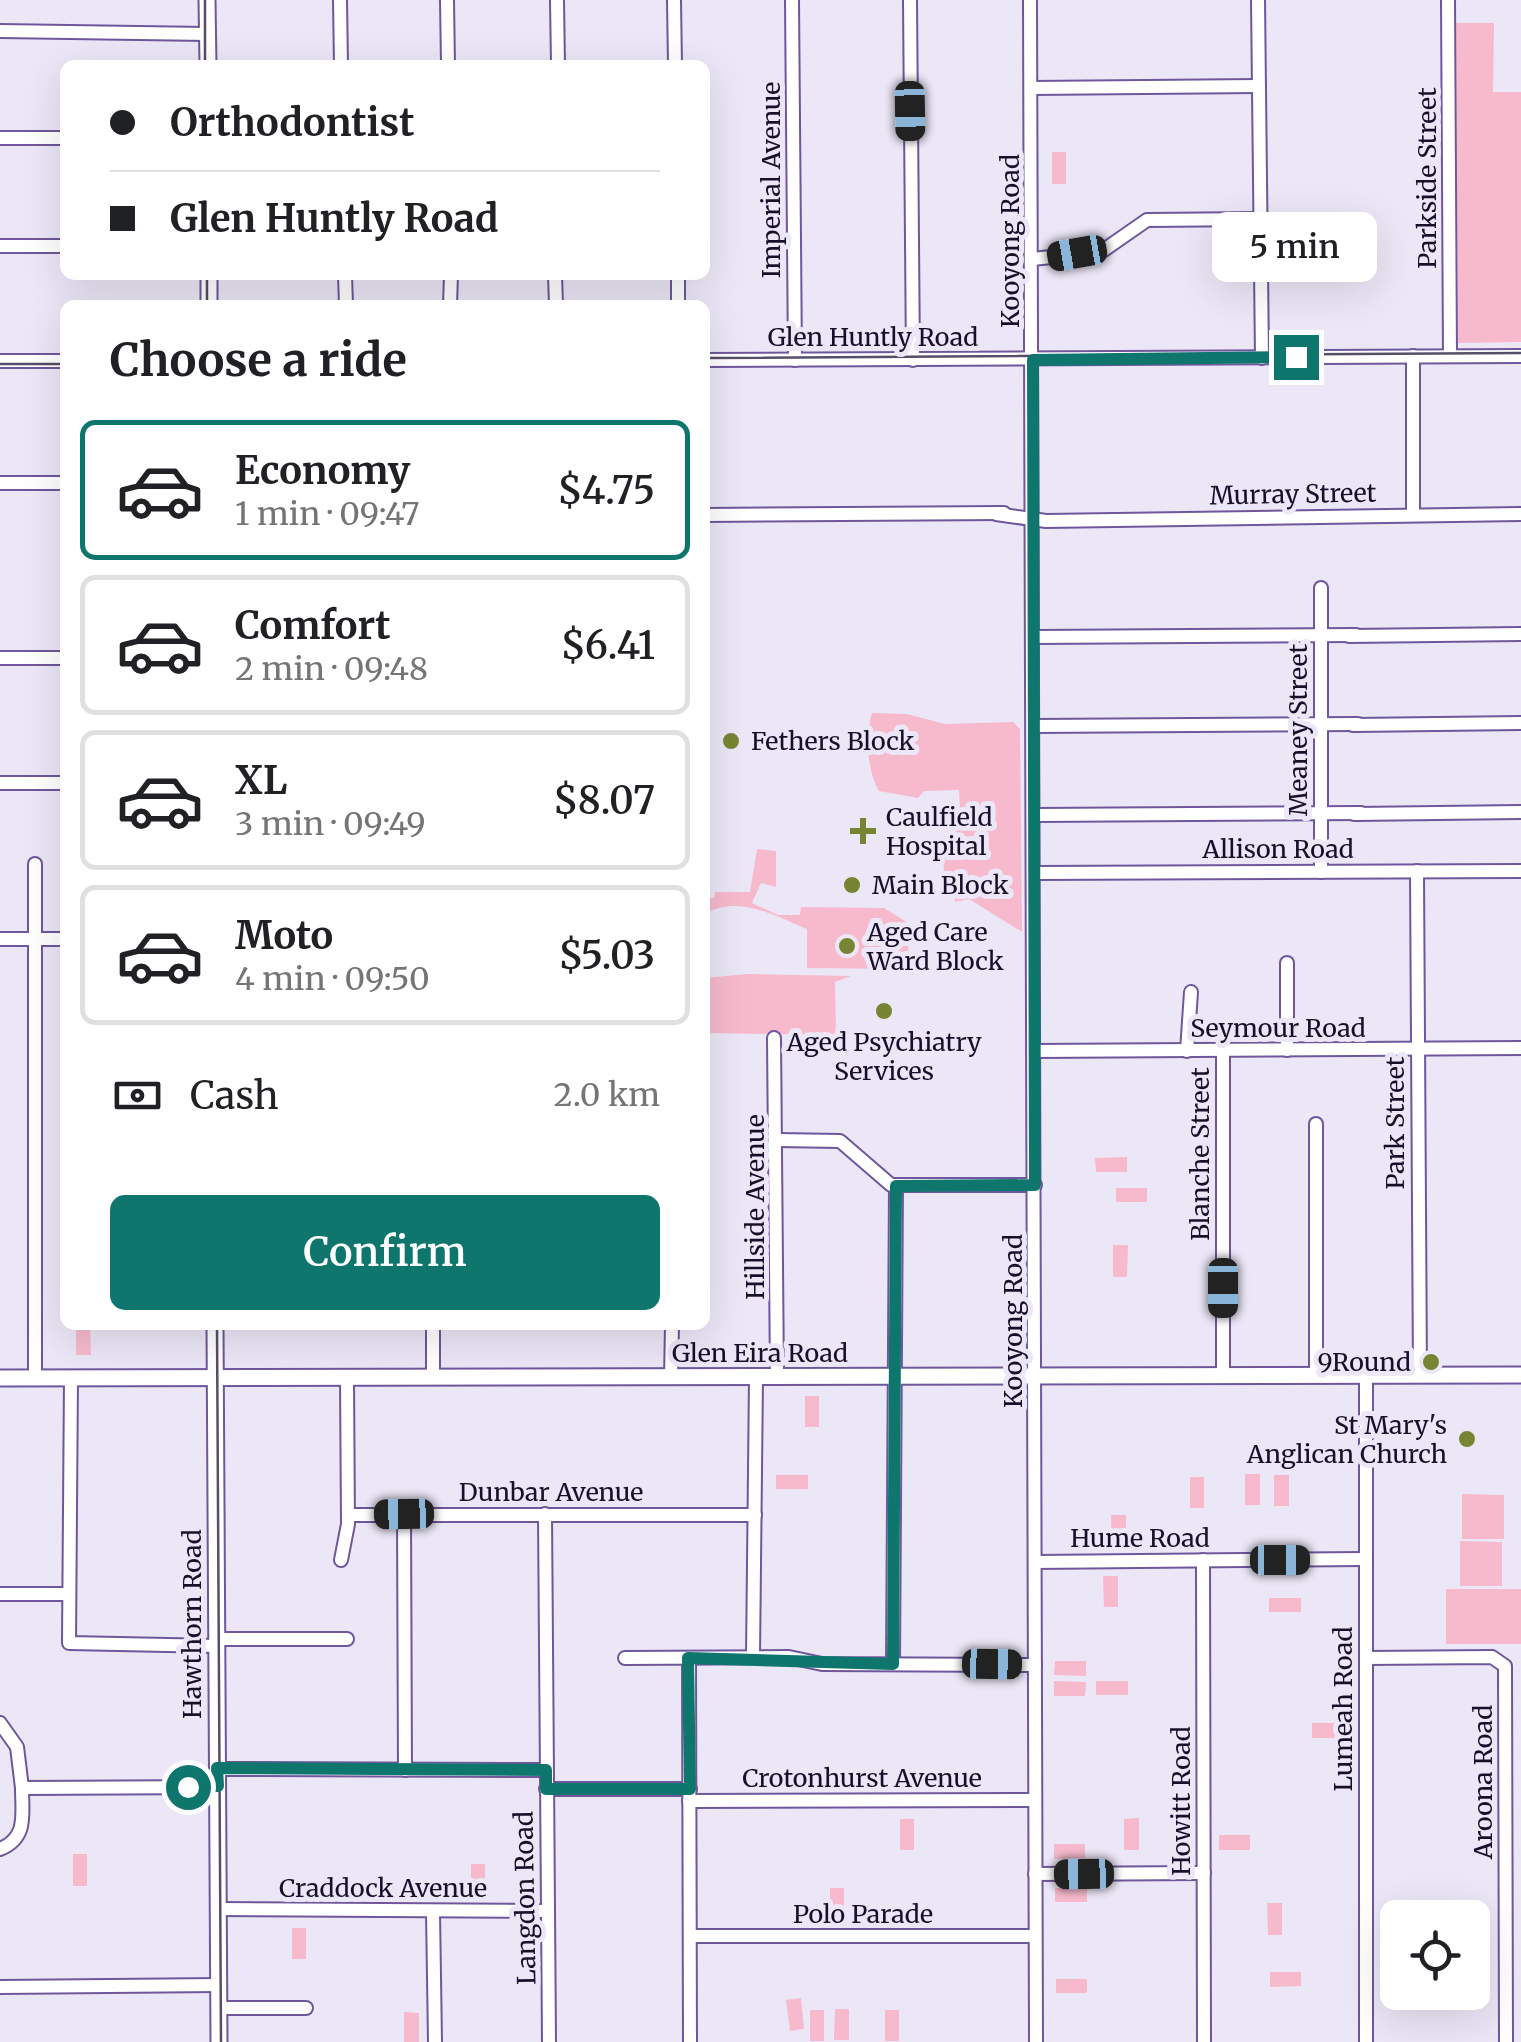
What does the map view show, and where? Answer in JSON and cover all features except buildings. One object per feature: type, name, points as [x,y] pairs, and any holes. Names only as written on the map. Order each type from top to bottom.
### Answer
[{"type":"main road","points":[[207,0],[208,60]]},
{"type":"main road","name":"Hawthorn Road","points":[[215,1330],[219,2042]]},
{"type":"main road","name":"Glen Eira Road","points":[[0,1378],[1521,1375]]},
{"type":"street","points":[[340,0],[340,60]]},
{"type":"street","points":[[447,0],[448,60]]},
{"type":"street","points":[[557,0],[558,60]]},
{"type":"street","points":[[674,0],[675,60]]},
{"type":"street","name":"Imperial Avenue","points":[[792,0],[796,360]]},
{"type":"street","points":[[910,0],[913,360]]},
{"type":"street","name":"Kooyong Road","points":[[1030,0],[1036,2042]]},
{"type":"street","points":[[1258,0],[1262,358]]},
{"type":"street","name":"Parkside Street","points":[[1448,0],[1450,356]]},
{"type":"street","points":[[1,32],[207,31]]},
{"type":"street","points":[[1031,88],[1259,86]]},
{"type":"street","points":[[0,138],[60,138]]},
{"type":"street","points":[[1032,254],[1105,250],[1145,220],[1260,219]]},
{"type":"street","points":[[0,246],[60,246]]},
{"type":"street","points":[[1413,356],[1414,515]]},
{"type":"street","name":"Glen Huntly Road","points":[[710,360],[1521,356]]},
{"type":"street","points":[[0,361],[60,362]]},
{"type":"street","points":[[0,483],[60,483]]},
{"type":"street","name":"Murray Street","points":[[710,515],[996,514],[1066,518],[1521,514]]},
{"type":"street","name":"Meaney Street","points":[[1320,588],[1321,872]]},
{"type":"street","points":[[1034,637],[1521,634]]},
{"type":"street","points":[[0,658],[60,658]]},
{"type":"street","points":[[1033,726],[1521,723]]},
{"type":"street","points":[[0,783],[60,783]]},
{"type":"street","points":[[1034,815],[1521,812]]},
{"type":"street","points":[[36,864],[38,1378]]},
{"type":"street","name":"Park Street","points":[[1417,871],[1420,1376]]},
{"type":"street","name":"Allison Road","points":[[1034,873],[1521,871]]},
{"type":"street","points":[[0,939],[60,939]]},
{"type":"street","points":[[1287,963],[1287,1050]]},
{"type":"street","points":[[1187,1051],[1192,992]]},
{"type":"street","name":"Hillside Avenue","points":[[774,1038],[777,1378]]},
{"type":"street","name":"Seymour Road","points":[[1035,1051],[1521,1048]]},
{"type":"street","name":"Blanche Street","points":[[1223,1050],[1223,1377]]},
{"type":"street","points":[[1316,1124],[1316,1376]]},
{"type":"street","points":[[777,1140],[840,1141],[896,1186],[1035,1185]]},
{"type":"street","points":[[893,1664],[896,1186]]},
{"type":"street","points":[[432,1330],[433,1378]]},
{"type":"street","points":[[671,1378],[672,1330]]},
{"type":"street","name":"Lumeah Road","points":[[1366,1376],[1366,2042]]},
{"type":"street","points":[[72,1378],[72,1522],[66,1594],[67,1636],[75,1646],[347,1639]]},
{"type":"street","points":[[341,1560],[348,1515],[347,1378]]},
{"type":"street","points":[[753,1658],[756,1378]]},
{"type":"street","points":[[404,1514],[406,1770]]},
{"type":"street","name":"Langdon Road","points":[[545,1514],[548,2042]]},
{"type":"street","name":"Dunbar Avenue","points":[[348,1515],[755,1515]]},
{"type":"street","name":"Hume Road","points":[[1035,1562],[1366,1559]]},
{"type":"street","name":"Howitt Road","points":[[1203,1560],[1204,2042]]},
{"type":"street","points":[[0,1594],[66,1594]]},
{"type":"street","name":"Aroona Road","points":[[1366,1658],[1492,1657],[1505,1666],[1506,2042]]},
{"type":"street","points":[[625,1658],[1035,1665]]},
{"type":"street","points":[[688,1658],[690,2042]]},
{"type":"street","points":[[0,1723],[17,1747],[22,1788],[22,1831],[12,1844],[0,1849]]},
{"type":"street","points":[[217,1768],[546,1770]]},
{"type":"street","points":[[22,1788],[218,1786]]},
{"type":"street","name":"Crotonhurst Avenue","points":[[546,1789],[1035,1800]]},
{"type":"street","points":[[1036,1874],[1204,1872]]},
{"type":"street","name":"Craddock Avenue","points":[[218,1909],[548,1911]]},
{"type":"street","points":[[433,1912],[434,2042]]},
{"type":"street","name":"Polo Parade","points":[[690,1936],[1035,1936]]},
{"type":"street","points":[[0,1987],[219,1985]]},
{"type":"street","points":[[219,2008],[306,2008]]},
{"type":"shaded area","points":[[1456,23],[1494,23],[1493,92],[1521,92],[1521,342],[1458,343]]},
{"type":"shaded area","points":[[1052,152],[1066,152],[1066,184],[1052,184]]},
{"type":"shaded area","points":[[872,713],[907,714],[945,724],[1013,722],[1020,729],[1022,932],[969,899],[955,902],[954,887],[945,887],[942,840],[954,840],[953,811],[960,811],[959,790],[924,791],[918,798],[879,791],[868,752]]},
{"type":"shaded area","points":[[757,849],[776,851],[776,887],[761,883],[752,903],[778,915],[800,915],[801,907],[884,908],[910,924],[907,969],[807,968],[807,929],[756,909],[730,906],[710,912],[710,898],[714,898],[715,892],[750,892]]},
{"type":"shaded area","points":[[747,974],[851,976],[835,982],[836,1035],[710,1033],[710,978]]},
{"type":"shaded area","points":[[1127,1157],[1127,1172],[1096,1172],[1095,1158]]},
{"type":"shaded area","points":[[1116,1188],[1147,1188],[1147,1202],[1116,1202]]},
{"type":"shaded area","points":[[1113,1245],[1128,1245],[1127,1277],[1113,1277]]},
{"type":"shaded area","points":[[76,1330],[90,1330],[91,1355],[76,1355]]},
{"type":"shaded area","points":[[805,1396],[819,1396],[819,1427],[805,1427]]},
{"type":"shaded area","points":[[1245,1474],[1260,1474],[1260,1505],[1245,1505]]},
{"type":"shaded area","points":[[776,1475],[808,1475],[808,1489],[776,1489]]},
{"type":"shaded area","points":[[1274,1475],[1289,1475],[1289,1506],[1274,1506]]},
{"type":"shaded area","points":[[1190,1477],[1204,1477],[1204,1508],[1190,1508]]},
{"type":"shaded area","points":[[1462,1494],[1504,1495],[1504,1539],[1462,1539]]},
{"type":"shaded area","points":[[1111,1515],[1126,1515],[1126,1546],[1112,1546]]},
{"type":"shaded area","points":[[1460,1541],[1502,1542],[1502,1586],[1460,1586]]},
{"type":"shaded area","points":[[1103,1576],[1118,1576],[1118,1607],[1104,1607]]},
{"type":"shaded area","points":[[1446,1589],[1521,1589],[1521,1644],[1446,1644]]},
{"type":"shaded area","points":[[1269,1598],[1301,1598],[1301,1612],[1269,1612]]},
{"type":"shaded area","points":[[1055,1661],[1086,1661],[1086,1676],[1054,1675]]},
{"type":"shaded area","points":[[1054,1681],[1086,1682],[1085,1696],[1054,1696]]},
{"type":"shaded area","points":[[1096,1681],[1128,1681],[1128,1695],[1096,1695]]},
{"type":"shaded area","points":[[1312,1723],[1343,1723],[1343,1738],[1312,1738]]},
{"type":"shaded area","points":[[1139,1818],[1139,1850],[1124,1850],[1124,1819]]},
{"type":"shaded area","points":[[900,1819],[914,1819],[914,1850],[900,1850]]},
{"type":"shaded area","points":[[1219,1835],[1250,1835],[1250,1850],[1219,1850]]},
{"type":"shaded area","points":[[1054,1844],[1085,1844],[1085,1858],[1054,1859]]},
{"type":"shaded area","points":[[73,1854],[87,1854],[87,1886],[73,1886]]},
{"type":"shaded area","points":[[471,1864],[485,1864],[485,1896],[471,1896]]},
{"type":"shaded area","points":[[830,1888],[844,1888],[844,1920],[830,1920]]},
{"type":"shaded area","points":[[1055,1888],[1087,1888],[1087,1902],[1055,1902]]},
{"type":"shaded area","points":[[1267,1903],[1282,1903],[1282,1935],[1268,1935]]},
{"type":"shaded area","points":[[292,1928],[306,1928],[306,1959],[292,1959]]},
{"type":"shaded area","points":[[1270,1972],[1301,1972],[1301,1986],[1270,1987]]},
{"type":"shaded area","points":[[1056,1979],[1087,1979],[1087,1993],[1056,1993]]},
{"type":"shaded area","points":[[801,1998],[804,2029],[790,2031],[786,2000]]},
{"type":"shaded area","points":[[835,2009],[849,2009],[849,2040],[834,2040]]},
{"type":"shaded area","points":[[810,2010],[824,2010],[824,2041],[810,2041]]},
{"type":"shaded area","points":[[885,2010],[899,2010],[899,2041],[885,2041]]},
{"type":"shaded area","points":[[404,2012],[419,2013],[419,2042],[404,2042]]},
{"type":"tram line","points":[[205,0],[205,60]]},
{"type":"tram line","points":[[207,280],[207,300]]},
{"type":"tram line","points":[[710,358],[1521,353]]},
{"type":"tram line","points":[[0,364],[60,364]]},
{"type":"tram line","points":[[217,1330],[221,2042]]},
{"type":"place","name":"Fethers Block","points":[[731,741]]},
{"type":"place","name":"Caulfield Hospital","points":[[863,831]]},
{"type":"place","name":"Main Block","points":[[852,885]]},
{"type":"place","name":"Aged Care Ward Block","points":[[847,946]]},
{"type":"place","name":"Aged Psychiatry Services","points":[[884,1011]]},
{"type":"place","name":"9Round","points":[[1431,1362]]},
{"type":"place","name":"St Mary's Anglican Church","points":[[1467,1439]]},
{"type":"route","points":[[188,1787],[218,1786],[217,1768],[546,1770],[546,1789],[690,1789],[688,1658],[789,1657],[822,1664],[893,1664],[896,1186],[1035,1185],[1033,360],[1296,357]]}]
